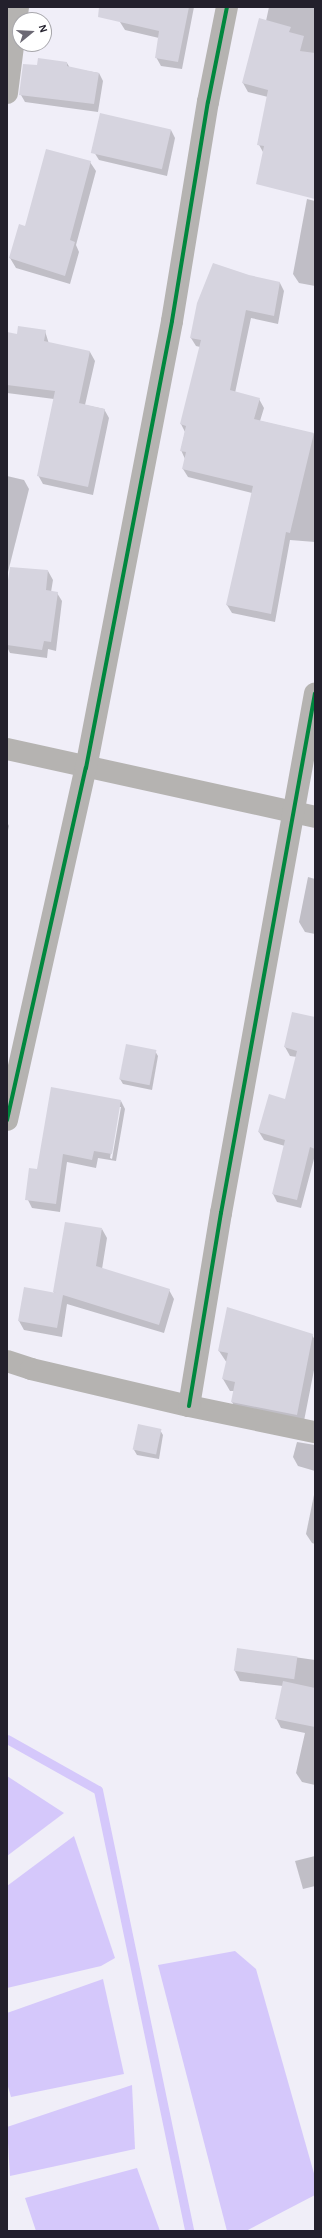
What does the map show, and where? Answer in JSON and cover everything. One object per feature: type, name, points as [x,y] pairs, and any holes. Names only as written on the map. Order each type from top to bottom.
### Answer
[{"type":"street","points":[[7,93],[18,7]]},
{"type":"street","points":[[7,1120],[86,768],[172,321],[208,102],[228,7]]},
{"type":"street","points":[[189,1406],[221,1212],[305,815],[315,693]]},
{"type":"street","points":[[7,749],[86,768],[305,815]]},
{"type":"street","points":[[7,1361],[31,1369],[189,1406],[315,1432]]},
{"type":"shaded area","points":[[7,1776],[64,1813],[7,1856]]},
{"type":"shaded area","points":[[74,1836],[115,1958],[101,1966],[7,1988],[7,1886]]},
{"type":"shaded area","points":[[235,1951],[256,1969],[315,2177],[315,2195],[246,2231],[227,2231],[158,1965]]},
{"type":"shaded area","points":[[103,1979],[124,2074],[11,2097],[7,2083],[7,2013]]},
{"type":"shaded area","points":[[132,2085],[135,2149],[10,2176],[7,2127]]},
{"type":"shaded area","points":[[137,2168],[160,2231],[36,2231],[25,2198]]},
{"type":"building","points":[[99,7],[189,7],[178,62],[155,58],[159,31],[98,17]]},
{"type":"building","points":[[259,18],[291,27],[289,32],[304,36],[300,51],[315,53],[315,199],[256,184],[264,146],[257,145],[268,90],[242,83]]},
{"type":"building","points":[[38,58],[67,62],[67,66],[99,73],[94,104],[19,95],[23,64],[37,65]]},
{"type":"building","points":[[100,113],[171,129],[162,169],[91,153]]},
{"type":"building","points":[[46,149],[91,161],[70,240],[75,242],[65,276],[9,258],[19,224],[25,226]]},
{"type":"building","points":[[213,263],[249,275],[280,282],[274,316],[246,310],[230,390],[260,398],[254,419],[314,433],[290,533],[286,532],[271,614],[226,605],[253,486],[182,469],[186,452],[180,451],[186,426],[180,424],[201,340],[190,338],[197,303]]},
{"type":"building","points":[[18,326],[46,330],[44,341],[90,351],[79,403],[105,409],[88,487],[37,476],[55,391],[7,385],[7,332],[17,334]]},
{"type":"building","points":[[10,567],[48,570],[46,590],[58,592],[51,642],[44,641],[42,650],[7,645],[7,587]]},
{"type":"building","points":[[292,1012],[315,1017],[315,1149],[310,1147],[297,1200],[272,1194],[285,1140],[258,1132],[269,1094],[285,1099],[297,1051],[284,1047]]},
{"type":"building","points":[[126,1044],[156,1050],[150,1085],[119,1079]]},
{"type":"building","points":[[51,1087],[121,1100],[112,1154],[94,1151],[92,1160],[63,1154],[56,1204],[25,1200],[29,1168],[37,1169]]},
{"type":"building","points":[[65,1222],[102,1228],[96,1266],[170,1289],[159,1325],[63,1295],[57,1328],[18,1321],[24,1287],[56,1293],[53,1292]]},
{"type":"building","points":[[227,1307],[313,1334],[297,1415],[231,1402],[235,1382],[222,1379],[228,1353],[218,1351]]},
{"type":"building","points":[[138,1424],[161,1429],[156,1454],[133,1449]]},
{"type":"building","points":[[237,1648],[297,1656],[294,1679],[234,1671]]},
{"type":"building","points":[[283,1681],[315,1688],[315,1727],[275,1719]]},
{"type":"waterway","points":[[7,1739],[98,1790],[189,2231]]},
{"type":"cycle path","points":[[7,1120],[86,768],[172,321],[208,102],[227,7]]},
{"type":"cycle path","points":[[189,1406],[221,1213],[315,693]]}]
